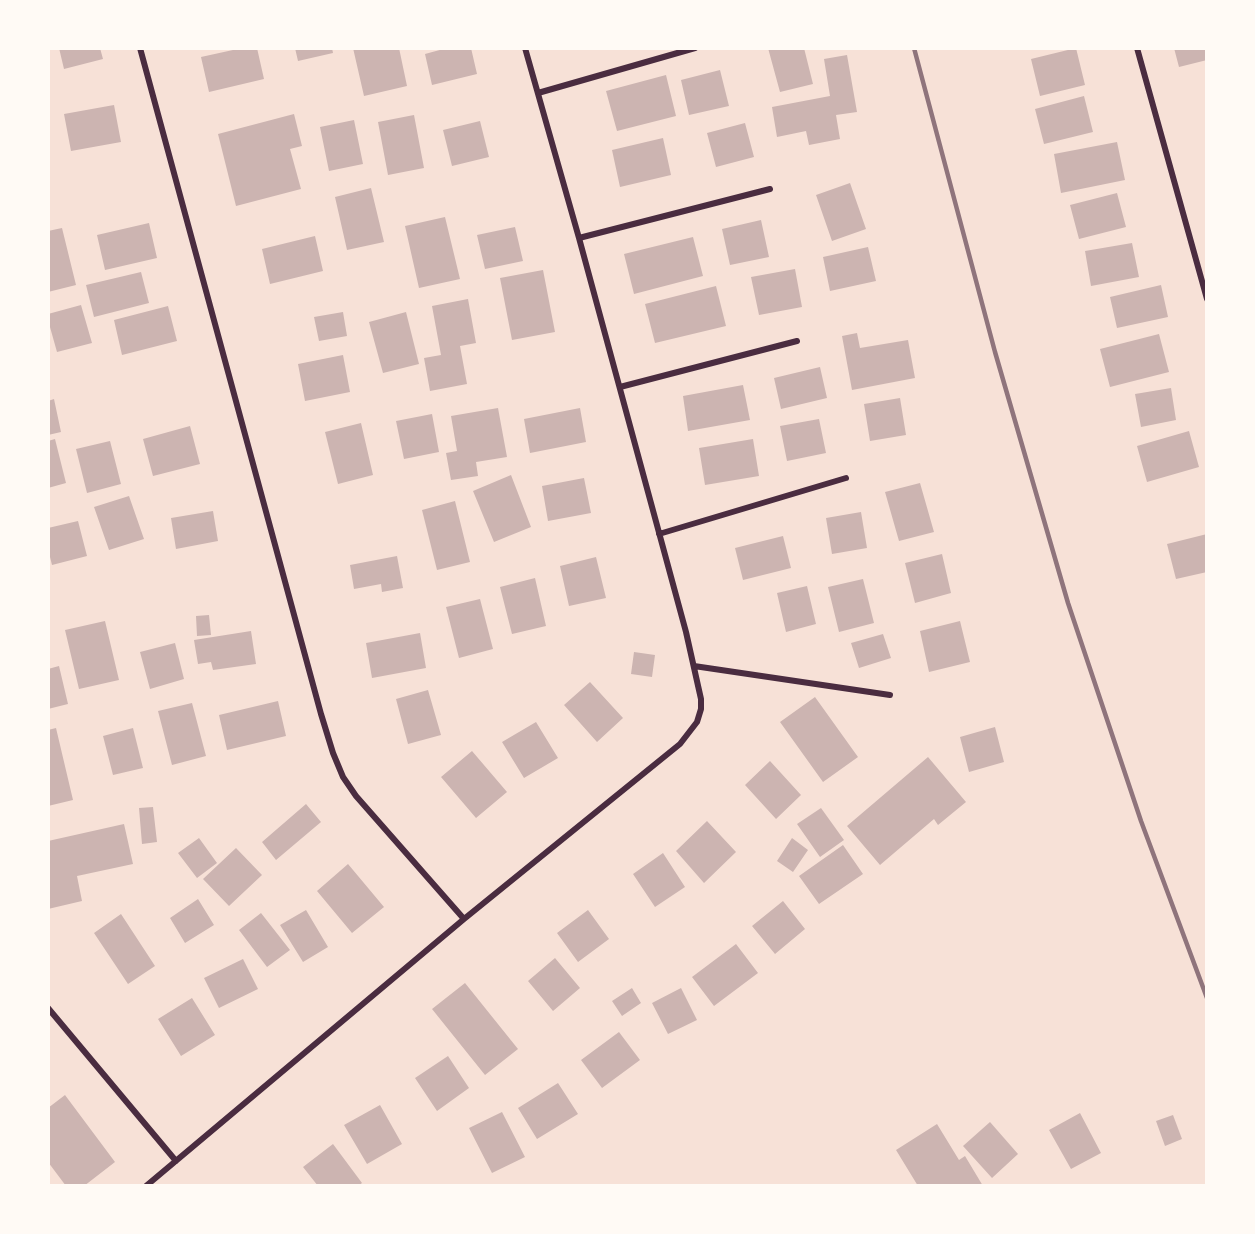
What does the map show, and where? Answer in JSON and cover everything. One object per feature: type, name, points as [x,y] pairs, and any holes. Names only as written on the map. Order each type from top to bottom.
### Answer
[{"type":"street","points":[[140,48],[333,753],[356,796],[464,919]]},
{"type":"street","points":[[146,1186],[464,919],[680,744],[697,723],[701,699],[686,632],[525,48]]},
{"type":"street","points":[[538,93],[695,48]]},
{"type":"street","points":[[1137,48],[1207,299]]},
{"type":"street","points":[[579,238],[770,189]]},
{"type":"street","points":[[620,387],[797,341]]},
{"type":"street","points":[[659,534],[846,478]]},
{"type":"street","points":[[694,666],[890,695]]},
{"type":"street","points":[[48,1008],[176,1161]]},
{"type":"building","points":[[59,48],[100,48],[103,59],[64,69]]},
{"type":"building","points":[[242,48],[257,48],[264,79],[209,92],[201,57]]},
{"type":"building","points":[[295,48],[332,48],[333,53],[298,61]]},
{"type":"building","points":[[353,48],[399,48],[407,86],[364,96]]},
{"type":"building","points":[[447,48],[471,48],[477,74],[432,85],[425,54]]},
{"type":"building","points":[[768,48],[804,48],[813,84],[780,92]]},
{"type":"building","points":[[1076,48],[1085,85],[1040,96],[1031,59]]},
{"type":"building","points":[[1174,48],[1207,48],[1207,60],[1179,67]]},
{"type":"building","points":[[847,55],[857,112],[836,115],[840,139],[809,145],[806,131],[777,137],[772,107],[830,96],[824,59]]},
{"type":"building","points":[[720,70],[729,106],[689,115],[681,80]]},
{"type":"building","points":[[666,75],[676,116],[617,131],[606,91]]},
{"type":"building","points":[[1084,96],[1093,132],[1044,144],[1035,109]]},
{"type":"building","points":[[114,105],[121,142],[71,151],[64,114]]},
{"type":"building","points":[[294,114],[302,146],[290,149],[301,189],[236,206],[218,134]]},
{"type":"building","points":[[414,115],[424,168],[388,175],[378,122]]},
{"type":"building","points":[[354,120],[363,164],[329,171],[320,127]]},
{"type":"building","points":[[480,121],[489,157],[452,166],[443,130]]},
{"type":"building","points":[[745,123],[754,157],[716,167],[707,133]]},
{"type":"building","points":[[663,138],[671,175],[620,187],[612,150]]},
{"type":"building","points":[[1117,142],[1125,180],[1061,193],[1054,154]]},
{"type":"building","points":[[850,183],[866,229],[832,241],[816,195]]},
{"type":"building","points":[[371,188],[384,242],[347,250],[335,197]]},
{"type":"building","points":[[1117,193],[1126,227],[1079,239],[1070,205]]},
{"type":"building","points":[[445,217],[460,279],[419,288],[405,226]]},
{"type":"building","points":[[761,220],[769,257],[730,265],[722,229]]},
{"type":"building","points":[[149,223],[157,258],[105,270],[97,235]]},
{"type":"building","points":[[515,227],[523,261],[485,269],[477,235]]},
{"type":"building","points":[[62,228],[76,285],[48,292],[48,231]]},
{"type":"building","points":[[315,236],[323,271],[270,284],[262,249]]},
{"type":"building","points":[[693,237],[703,276],[634,294],[624,254]]},
{"type":"building","points":[[1132,243],[1139,277],[1091,286],[1085,251]]},
{"type":"building","points":[[868,247],[876,281],[830,291],[823,257]]},
{"type":"building","points":[[795,269],[802,307],[759,315],[751,277]]},
{"type":"building","points":[[543,270],[555,332],[512,340],[500,278]]},
{"type":"building","points":[[141,272],[149,303],[94,317],[86,285]]},
{"type":"building","points":[[1161,285],[1168,317],[1117,328],[1110,297]]},
{"type":"building","points":[[716,286],[726,326],[655,343],[645,304]]},
{"type":"building","points":[[468,299],[476,343],[460,346],[467,384],[430,391],[424,358],[441,355],[432,306]]},
{"type":"building","points":[[81,305],[92,343],[57,352],[48,314]]},
{"type":"building","points":[[168,306],[177,341],[122,355],[114,320]]},
{"type":"building","points":[[343,312],[347,336],[319,341],[314,317]]},
{"type":"building","points":[[406,312],[419,364],[383,373],[369,322]]},
{"type":"building","points":[[857,333],[860,348],[908,340],[915,378],[852,390],[842,336]]},
{"type":"building","points":[[1159,334],[1169,372],[1110,387],[1100,349]]},
{"type":"building","points":[[343,355],[350,392],[305,401],[298,364]]},
{"type":"building","points":[[820,367],[827,398],[781,409],[774,378]]},
{"type":"building","points":[[743,385],[750,420],[688,431],[683,396]]},
{"type":"building","points":[[1171,388],[1176,420],[1141,427],[1135,394]]},
{"type":"building","points":[[900,398],[906,435],[870,441],[864,404]]},
{"type":"building","points":[[54,399],[61,432],[48,435],[48,401]]},
{"type":"building","points":[[498,408],[507,457],[476,462],[478,476],[451,480],[446,453],[457,451],[451,416]]},
{"type":"building","points":[[580,408],[586,442],[530,453],[524,419]]},
{"type":"building","points":[[432,414],[439,452],[404,459],[396,421]]},
{"type":"building","points":[[819,419],[826,453],[787,461],[780,426]]},
{"type":"building","points":[[361,423],[373,475],[338,484],[325,432]]},
{"type":"building","points":[[190,426],[200,464],[153,476],[143,439]]},
{"type":"building","points":[[1189,431],[1199,467],[1147,482],[1137,446]]},
{"type":"building","points":[[55,439],[66,483],[48,488],[48,441]]},
{"type":"building","points":[[753,439],[759,476],[705,485],[699,448]]},
{"type":"building","points":[[110,441],[121,484],[87,493],[76,449]]},
{"type":"building","points":[[511,475],[531,527],[494,542],[473,491]]},
{"type":"building","points":[[584,478],[591,513],[548,521],[542,486]]},
{"type":"building","points":[[920,483],[934,532],[899,541],[885,492]]},
{"type":"building","points":[[129,496],[144,539],[109,550],[94,507]]},
{"type":"building","points":[[455,501],[470,562],[437,570],[422,510]]},
{"type":"building","points":[[213,511],[218,541],[176,549],[171,518]]},
{"type":"building","points":[[861,512],[867,548],[832,554],[826,518]]},
{"type":"building","points":[[78,521],[87,556],[52,565],[48,549],[48,528]]},
{"type":"building","points":[[1207,534],[1207,572],[1176,579],[1167,544]]},
{"type":"building","points":[[783,536],[791,568],[743,580],[735,548]]},
{"type":"building","points":[[942,554],[951,593],[915,603],[905,563]]},
{"type":"building","points":[[397,556],[403,588],[382,592],[381,584],[354,589],[350,565]]},
{"type":"building","points":[[596,557],[606,598],[569,606],[560,566]]},
{"type":"building","points":[[535,578],[546,626],[512,634],[500,587]]},
{"type":"building","points":[[863,579],[874,623],[839,632],[828,587]]},
{"type":"building","points":[[807,586],[816,624],[786,632],[777,593]]},
{"type":"building","points":[[480,599],[493,649],[459,658],[446,607]]},
{"type":"building","points":[[209,615],[211,635],[197,636],[196,616]]},
{"type":"building","points":[[105,621],[119,680],[79,689],[65,630]]},
{"type":"building","points":[[960,621],[970,662],[929,672],[920,631]]},
{"type":"building","points":[[251,631],[256,664],[213,670],[211,662],[198,664],[194,640]]},
{"type":"building","points":[[420,633],[426,668],[372,678],[366,643]]},
{"type":"building","points":[[883,634],[891,658],[859,668],[851,643]]},
{"type":"building","points":[[175,643],[184,679],[150,689],[140,652]]},
{"type":"building","points":[[634,652],[655,655],[652,677],[631,674]]},
{"type":"building","points":[[59,666],[68,704],[48,709],[48,669]]},
{"type":"building","points":[[590,682],[623,718],[597,742],[564,705]]},
{"type":"building","points":[[428,690],[441,735],[408,744],[396,699]]},
{"type":"building","points":[[815,697],[858,757],[823,782],[780,722]]},
{"type":"building","points":[[278,701],[286,736],[227,750],[219,715]]},
{"type":"building","points":[[192,703],[206,756],[172,765],[158,711]]},
{"type":"building","points":[[536,722],[558,758],[524,778],[502,742]]},
{"type":"building","points":[[995,727],[1004,762],[969,772],[960,737]]},
{"type":"building","points":[[56,728],[73,800],[48,806],[48,730]]},
{"type":"building","points":[[133,728],[143,768],[113,775],[103,736]]},
{"type":"building","points":[[472,751],[507,792],[476,818],[441,777]]},
{"type":"building","points":[[928,757],[966,802],[938,825],[934,819],[880,865],[847,826]]},
{"type":"building","points":[[770,761],[801,795],[776,819],[745,785]]},
{"type":"building","points":[[306,804],[321,822],[276,860],[262,842]]},
{"type":"building","points":[[153,807],[157,842],[142,844],[139,808]]},
{"type":"building","points":[[821,808],[844,840],[820,857],[797,824]]},
{"type":"building","points":[[707,821],[736,852],[704,883],[676,851]]},
{"type":"building","points":[[124,824],[133,864],[77,876],[82,901],[48,909],[48,841]]},
{"type":"building","points":[[199,838],[217,863],[197,878],[178,853]]},
{"type":"building","points":[[792,838],[808,850],[793,872],[777,861]]},
{"type":"building","points":[[843,845],[863,874],[819,904],[799,876]]},
{"type":"building","points":[[236,848],[262,875],[229,906],[203,879]]},
{"type":"building","points":[[663,853],[685,887],[655,907],[633,874]]},
{"type":"building","points":[[348,864],[384,907],[352,933],[317,891]]},
{"type":"building","points":[[198,899],[214,925],[185,943],[170,918]]},
{"type":"building","points":[[783,901],[805,929],[775,954],[752,926]]},
{"type":"building","points":[[306,910],[328,947],[303,962],[280,925]]},
{"type":"building","points":[[588,910],[609,939],[578,962],[557,933]]},
{"type":"building","points":[[261,913],[290,950],[267,967],[239,930]]},
{"type":"building","points":[[121,914],[155,966],[128,984],[94,933]]},
{"type":"building","points":[[736,944],[758,973],[714,1006],[692,977]]},
{"type":"building","points":[[555,958],[580,988],[553,1011],[528,981]]},
{"type":"building","points":[[243,959],[258,989],[219,1008],[204,978]]},
{"type":"building","points":[[465,983],[518,1049],[485,1075],[432,1009]]},
{"type":"building","points":[[632,988],[641,1003],[622,1016],[612,1001]]},
{"type":"building","points":[[681,988],[697,1020],[668,1034],[652,1003]]},
{"type":"building","points":[[192,998],[215,1035],[181,1056],[158,1019]]},
{"type":"building","points":[[619,1032],[640,1060],[602,1088],[581,1060]]},
{"type":"building","points":[[448,1056],[469,1088],[437,1111],[415,1078]]},
{"type":"building","points":[[558,1083],[578,1114],[537,1139],[518,1108]]},
{"type":"building","points":[[65,1095],[115,1162],[84,1186],[66,1186],[48,1162],[48,1108]]},
{"type":"building","points":[[380,1105],[402,1144],[367,1164],[344,1125]]},
{"type":"building","points":[[502,1112],[525,1157],[492,1173],[469,1128]]},
{"type":"building","points":[[1080,1113],[1101,1153],[1071,1169],[1049,1130]]},
{"type":"building","points":[[1173,1115],[1182,1139],[1165,1146],[1156,1121]]},
{"type":"building","points":[[990,1122],[1018,1154],[992,1178],[963,1146]]},
{"type":"building","points":[[937,1124],[959,1160],[965,1156],[983,1186],[918,1186],[896,1150]]},
{"type":"building","points":[[333,1144],[362,1183],[358,1186],[318,1186],[303,1167]]},
{"type":"railway","points":[[914,48],[995,352],[1068,603],[1141,821],[1207,998]]}]
